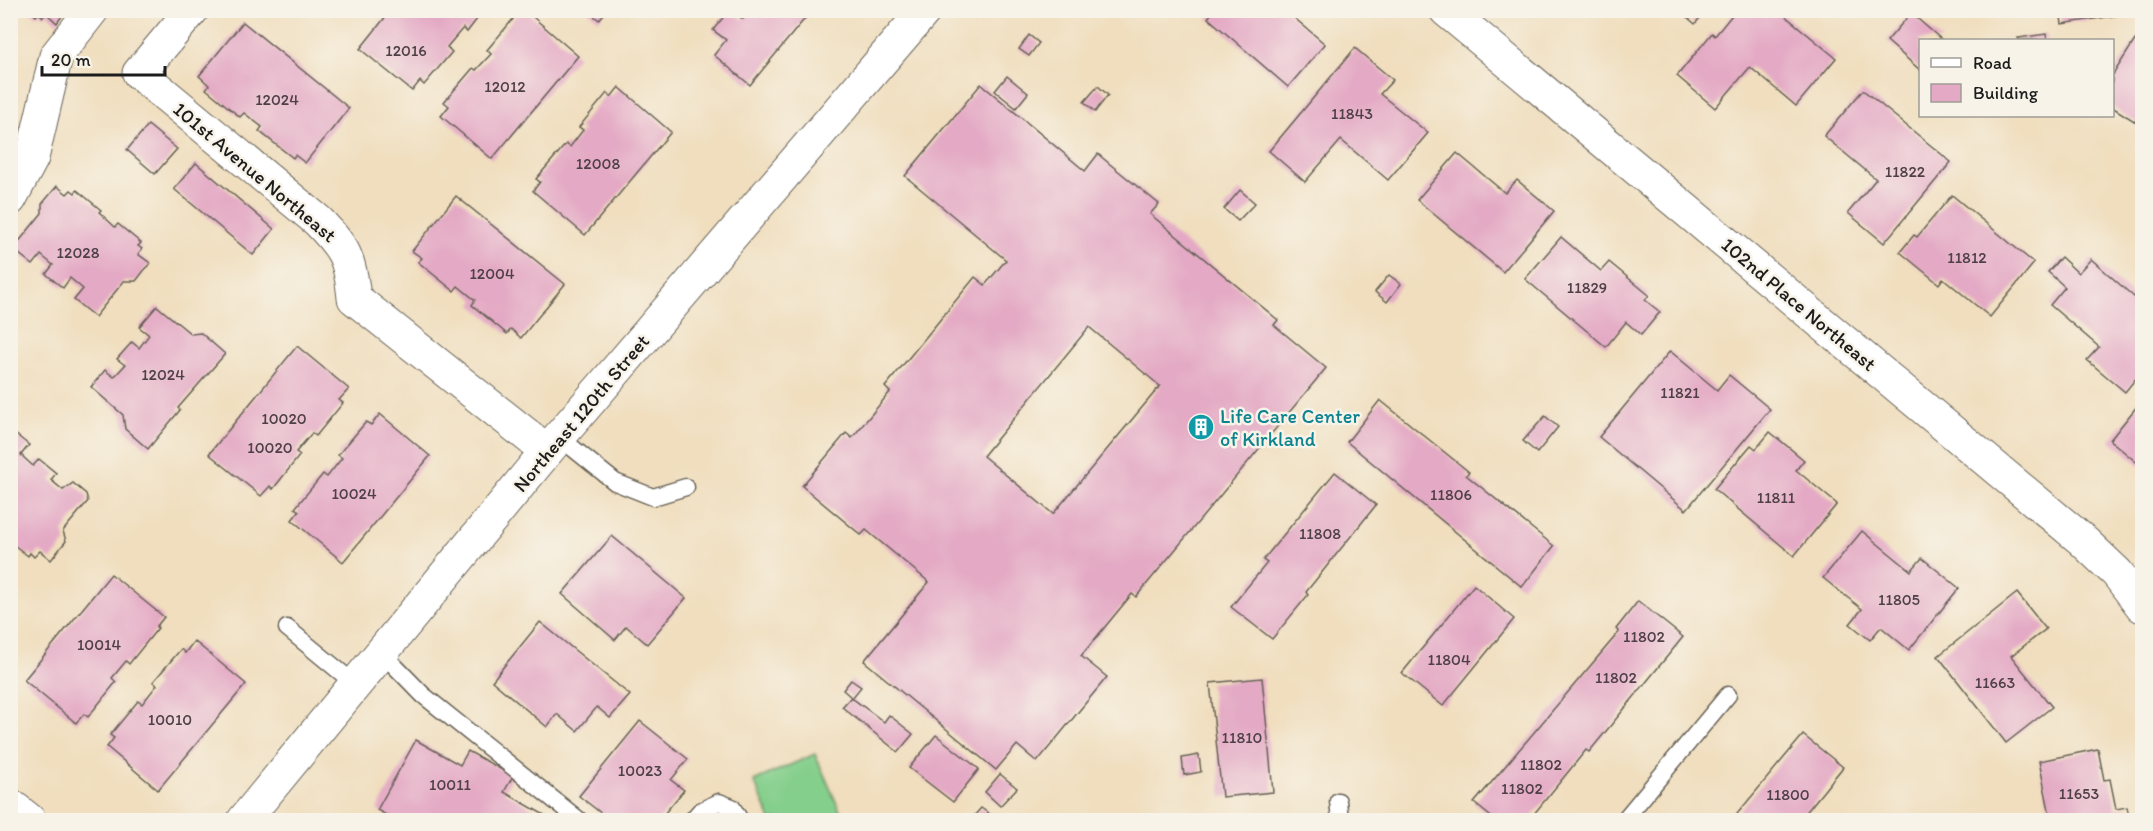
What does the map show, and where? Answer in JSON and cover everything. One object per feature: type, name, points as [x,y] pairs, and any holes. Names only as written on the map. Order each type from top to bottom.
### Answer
[{"type":"street","points":[[10,199],[32,158],[56,56],[92,10]]},
{"type":"street","name":"101st Avenue Northeast","points":[[192,10],[139,74],[318,221],[341,244],[351,276],[354,298],[553,444]]},
{"type":"street","name":"102nd Place Northeast","points":[[1446,10],[2081,538],[2116,573],[2142,606]]},
{"type":"street","name":"Northeast 120th Street","points":[[244,820],[553,444],[913,15]]},
{"type":"street","points":[[10,805],[29,820]]},
{"type":"lane","points":[[553,444],[615,482],[653,497],[686,487]]},
{"type":"lane","points":[[287,628],[355,684]]},
{"type":"lane","points":[[382,652],[423,695],[579,820]]},
{"type":"lane","points":[[1624,820],[1728,695]]},
{"type":"lane","points":[[1338,801],[1340,820]]},
{"type":"lane","points":[[692,820],[700,811],[719,802],[732,807],[741,820]]},
{"type":"green space","points":[[815,754],[844,820],[771,820],[754,781]]},
{"type":"building","points":[[29,10],[66,10],[57,23],[46,13],[43,17],[39,13],[36,16]]},
{"type":"building","points":[[391,10],[484,10],[467,32],[463,28],[447,47],[452,52],[424,85],[420,81],[412,91],[360,49]]},
{"type":"building","points":[[587,10],[607,10],[599,20]]},
{"type":"building","points":[[729,10],[743,19],[750,10],[801,10],[807,16],[750,85],[714,55],[726,40],[713,30]]},
{"type":"building","points":[[1214,10],[1285,10],[1325,44],[1288,87],[1208,18]]},
{"type":"building","points":[[1679,10],[1706,10],[1695,24]]},
{"type":"building","points":[[1736,10],[1778,10],[1836,58],[1796,106],[1750,67],[1715,108],[1677,76],[1712,33],[1715,36]]},
{"type":"building","points":[[2060,10],[2132,10],[2132,13],[2062,24]]},
{"type":"building","points":[[526,11],[578,56],[492,159],[441,116],[449,106],[444,102],[473,68],[476,70],[491,54],[487,50],[519,12],[523,15]]},
{"type":"building","points":[[1911,13],[1941,39],[1919,39],[1919,69],[1887,41]]},
{"type":"building","points":[[243,22],[349,108],[305,163],[295,155],[293,158],[259,131],[262,127],[244,113],[240,117],[206,89],[209,85],[199,76]]},
{"type":"building","points":[[2046,34],[2047,39],[2018,39]]},
{"type":"building","points":[[1029,35],[1039,43],[1029,56],[1019,49]]},
{"type":"building","points":[[2135,40],[2142,45],[2142,126],[2114,108],[2114,73]]},
{"type":"building","points":[[1355,48],[1393,80],[1380,94],[1428,133],[1388,180],[1341,140],[1305,182],[1269,151]]},
{"type":"building","points":[[1007,76],[1028,93],[1016,108],[995,91]]},
{"type":"building","name":"Life Care Center of Kirkland","points":[[981,84],[1085,171],[1098,154],[1159,204],[1150,214],[1278,320],[1274,325],[1326,368],[1136,597],[1132,594],[1081,656],[1107,677],[1037,762],[1017,745],[996,770],[864,661],[929,582],[866,530],[861,535],[802,486],[846,433],[852,438],[890,392],[885,387],[975,277],[985,285],[1006,260],[905,176]],"holes":[[[1089,327],[1160,386],[1053,514],[983,456]]]},
{"type":"building","points":[[1098,86],[1108,95],[1095,112],[1084,102]]},
{"type":"building","points":[[619,87],[671,132],[585,235],[533,191],[540,182],[536,179],[566,144],[570,147],[583,130],[579,127],[607,93],[611,97]]},
{"type":"building","points":[[1863,90],[1951,162],[1884,243],[1848,213],[1876,179],[1824,136]]},
{"type":"building","points":[[148,125],[177,149],[155,174],[127,150]]},
{"type":"building","points":[[1457,153],[1505,193],[1517,180],[1554,211],[1503,272],[1417,200]]},
{"type":"building","points":[[196,163],[274,229],[253,255],[174,189]]},
{"type":"building","points":[[57,186],[67,194],[71,190],[75,193],[77,190],[101,210],[99,212],[115,227],[118,224],[141,243],[138,246],[142,249],[138,254],[150,263],[136,281],[124,281],[95,317],[74,300],[83,289],[70,278],[63,288],[46,274],[53,265],[41,255],[33,265],[13,249],[42,213],[42,204]]},
{"type":"building","points":[[1240,190],[1255,203],[1238,221],[1224,209]]},
{"type":"building","points":[[1952,195],[2034,263],[1990,317],[1943,278],[1939,284],[1900,252],[1914,235],[1917,237]]},
{"type":"building","points":[[456,196],[565,284],[521,338],[511,329],[507,334],[472,305],[475,300],[458,286],[454,291],[418,262],[422,258],[412,251]]},
{"type":"building","points":[[1561,237],[1601,271],[1609,262],[1649,295],[1645,300],[1660,312],[1641,335],[1626,322],[1606,347],[1525,279]]},
{"type":"building","points":[[2061,257],[2078,273],[2091,259],[2142,304],[2142,371],[2125,392],[2087,360],[2099,347],[2050,305],[2065,287],[2048,272]]},
{"type":"building","points":[[1389,275],[1401,284],[1387,302],[1375,292]]},
{"type":"building","points":[[157,306],[191,334],[201,333],[225,354],[178,408],[180,410],[148,449],[125,429],[123,415],[91,387],[105,370],[114,377],[125,365],[117,359],[132,342],[139,348],[149,335],[139,327]]},
{"type":"building","points":[[297,346],[349,389],[339,400],[343,403],[316,436],[312,433],[296,452],[300,455],[273,489],[270,486],[261,496],[209,454]]},
{"type":"building","points":[[1670,351],[1717,390],[1729,375],[1770,409],[1686,510],[1599,437]]},
{"type":"building","points":[[1380,400],[1469,472],[1466,475],[1554,546],[1522,587],[1347,442]]},
{"type":"building","points":[[2142,400],[2142,467],[2110,440]]},
{"type":"building","points":[[380,414],[430,456],[343,562],[292,520],[299,511],[295,508],[323,474],[327,477],[342,458],[338,455],[366,422],[371,425]]},
{"type":"building","points":[[1545,416],[1558,427],[1537,453],[1523,441]]},
{"type":"building","points":[[10,430],[29,445],[21,455],[33,466],[39,459],[56,473],[51,480],[63,490],[73,483],[86,494],[88,501],[63,531],[66,541],[51,560],[40,551],[34,557],[30,553],[28,556],[10,542]]},
{"type":"building","points":[[1770,432],[1804,460],[1796,470],[1837,504],[1794,556],[1714,489],[1751,445],[1756,449]]},
{"type":"building","points":[[1335,472],[1376,505],[1306,592],[1308,595],[1272,639],[1231,607],[1267,563],[1263,560]]},
{"type":"building","points":[[1862,531],[1911,571],[1922,558],[1959,588],[1909,650],[1881,627],[1870,640],[1850,624],[1862,609],[1823,578]]},
{"type":"building","points":[[612,536],[686,598],[647,644],[626,626],[615,640],[562,594]]},
{"type":"building","points":[[111,574],[164,617],[129,664],[126,661],[112,678],[116,682],[88,717],[84,714],[76,723],[24,680]]},
{"type":"building","points":[[1474,585],[1514,619],[1443,706],[1402,673]]},
{"type":"building","points":[[2017,593],[2046,629],[2011,656],[2052,707],[2006,743],[1938,656]]},
{"type":"building","points":[[1638,601],[1683,637],[1589,752],[1586,750],[1529,820],[1495,820],[1474,803],[1619,632],[1616,629]]},
{"type":"building","points":[[540,622],[630,695],[610,718],[597,707],[577,731],[557,714],[547,727],[492,681]]},
{"type":"building","points":[[194,641],[246,684],[158,790],[107,747],[114,738],[110,735],[138,701],[142,704],[157,685],[153,682],[181,649],[185,653]]},
{"type":"building","points":[[1262,678],[1273,792],[1222,797],[1210,683]]},
{"type":"building","points":[[851,680],[861,687],[852,698],[884,722],[889,715],[913,734],[898,752],[842,707],[851,697],[843,690]]},
{"type":"building","points":[[640,721],[688,759],[671,780],[684,790],[659,820],[610,820],[579,796]]},
{"type":"building","points":[[936,735],[979,769],[953,802],[909,768]]},
{"type":"building","points":[[1803,735],[1843,767],[1800,820],[1732,820]]},
{"type":"building","points":[[416,740],[460,765],[468,751],[513,776],[504,792],[548,817],[546,820],[395,820],[377,810]]},
{"type":"building","points":[[2098,749],[2104,780],[2110,779],[2116,809],[2127,807],[2130,820],[2051,820],[2039,761]]},
{"type":"building","points":[[1199,755],[1201,772],[1184,775],[1182,758]]},
{"type":"building","points":[[1000,774],[1017,788],[1000,806],[985,792]]},
{"type":"building","points":[[981,808],[991,815],[987,820],[972,818]]},
{"type":"place","name":"Life Care Center of Kirkland","points":[[1201,427]]}]
